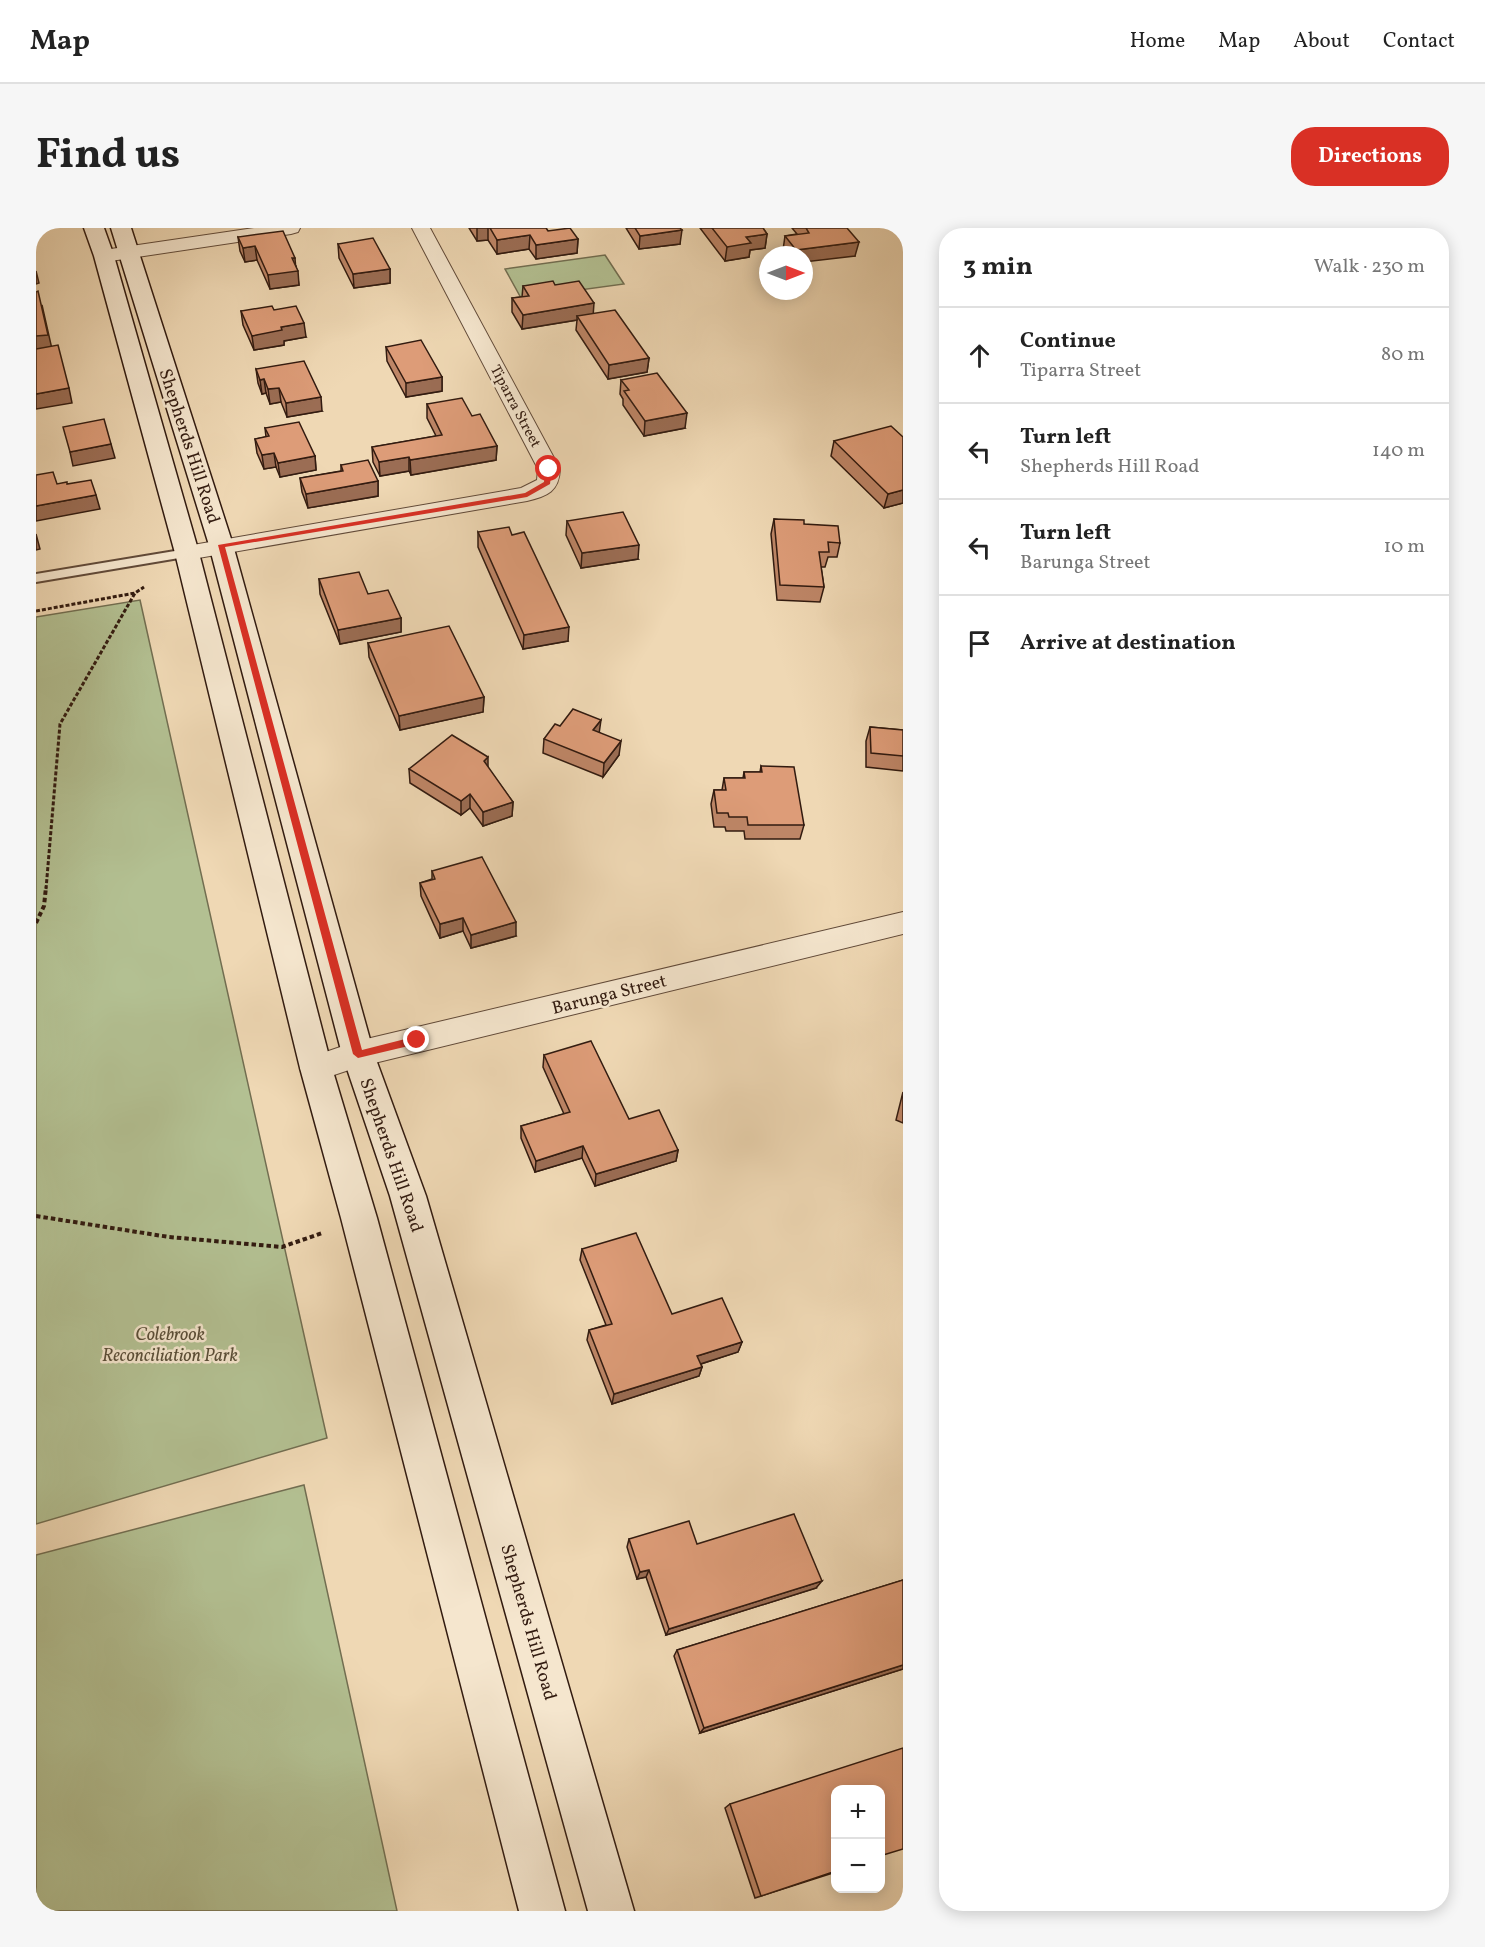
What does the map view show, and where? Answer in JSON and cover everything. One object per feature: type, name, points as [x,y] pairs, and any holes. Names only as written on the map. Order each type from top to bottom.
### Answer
[{"type":"main road","name":"Shepherds Hill Road","points":[[112,241],[221,545],[358,1054],[408,1196],[611,1911]]},
{"type":"main road","name":"Shepherds Hill Road","points":[[112,241],[187,553],[316,1068],[359,1218],[542,1911]]},
{"type":"street","points":[[112,241],[291,228]]},
{"type":"street","name":"Tiparra Street","points":[[187,553],[221,545],[527,494],[548,483],[549,469],[422,228]]},
{"type":"street","name":"Barunga Street","points":[[316,1068],[358,1054],[903,923]]},
{"type":"lane","points":[[36,578],[187,553]]},
{"type":"path","points":[[36,923],[44,906],[60,724],[135,593]]},
{"type":"path","points":[[36,1216],[169,1237],[282,1247],[359,1218]]},
{"type":"green space","points":[[605,255],[624,284],[521,298],[505,269]]},
{"type":"green space","name":"Colebrook Reconciliation Park","points":[[140,600],[327,1438],[36,1524],[36,617]]},
{"type":"green space","points":[[304,1485],[397,1911],[36,1911],[36,1555]]},
{"type":"building","points":[[490,228],[546,228],[548,231],[570,228],[578,239],[536,245],[530,235],[497,240]]},
{"type":"building","points":[[635,228],[680,228],[682,230],[640,236]]},
{"type":"building","points":[[712,228],[763,228],[767,234],[746,237],[751,243],[727,247]]},
{"type":"building","points":[[806,228],[847,228],[859,242],[813,248],[813,246],[793,246],[785,236],[809,233]]},
{"type":"building","points":[[283,231],[298,271],[268,275],[255,246],[243,248],[238,237]]},
{"type":"building","points":[[373,238],[390,269],[353,274],[338,244]]},
{"type":"building","points":[[553,281],[555,285],[579,281],[594,303],[523,315],[512,298],[529,296],[523,286]]},
{"type":"building","points":[[38,291],[48,335],[36,336],[36,292]]},
{"type":"building","points":[[272,306],[274,310],[296,306],[304,323],[252,336],[241,311]]},
{"type":"building","points":[[615,310],[649,358],[609,365],[577,316]]},
{"type":"building","points":[[421,340],[442,377],[406,383],[386,347]]},
{"type":"building","points":[[58,345],[69,388],[36,394],[36,349]]},
{"type":"building","points":[[304,361],[321,397],[286,403],[279,388],[268,389],[264,379],[260,380],[256,369]]},
{"type":"building","points":[[657,373],[687,413],[645,421],[624,391],[629,390],[621,380]]},
{"type":"building","points":[[462,398],[472,416],[480,414],[497,446],[410,460],[409,457],[379,462],[372,447],[442,435],[427,404]]},
{"type":"building","points":[[104,419],[111,444],[70,452],[63,427]]},
{"type":"building","points":[[299,422],[315,456],[278,463],[274,453],[262,455],[255,439],[269,436],[265,428]]},
{"type":"building","points":[[891,426],[903,437],[903,490],[888,494],[834,441]]},
{"type":"building","points":[[368,460],[378,481],[306,494],[300,478],[343,471],[341,465]]},
{"type":"building","points":[[53,472],[57,484],[91,480],[96,495],[36,506],[36,475]]},
{"type":"building","points":[[623,512],[639,545],[582,553],[567,521]]},
{"type":"building","points":[[774,519],[804,520],[804,524],[838,526],[840,543],[828,542],[829,552],[819,552],[824,587],[780,585]]},
{"type":"building","points":[[509,527],[512,535],[524,532],[569,627],[524,635],[478,532]]},
{"type":"building","points":[[359,572],[368,594],[388,590],[401,618],[338,630],[319,579]]},
{"type":"building","points":[[449,626],[484,697],[399,716],[368,643]]},
{"type":"building","points":[[573,709],[601,720],[593,730],[621,741],[604,763],[544,739],[555,724],[560,726]]},
{"type":"building","points":[[870,727],[903,730],[903,756],[871,753]]},
{"type":"building","points":[[452,735],[488,757],[484,761],[513,802],[483,812],[470,794],[461,801],[409,769]]},
{"type":"building","points":[[761,766],[794,767],[804,825],[748,825],[747,817],[729,817],[728,813],[717,813],[714,790],[726,790],[724,778],[745,778],[744,772],[762,772]]},
{"type":"building","points":[[482,857],[516,922],[471,935],[463,918],[440,924],[420,883],[435,879],[432,871]]},
{"type":"building","points":[[591,1041],[629,1119],[659,1110],[678,1150],[596,1174],[583,1146],[536,1161],[521,1126],[570,1112],[544,1055]]},
{"type":"building","points":[[636,1233],[672,1314],[722,1298],[742,1342],[697,1356],[702,1367],[614,1394],[589,1330],[612,1324],[582,1249]]},
{"type":"building","points":[[794,1514],[822,1581],[669,1629],[649,1570],[640,1572],[629,1539],[689,1521],[697,1544]]},
{"type":"building","points":[[903,1580],[903,1665],[704,1728],[677,1650]]},
{"type":"building","points":[[903,1748],[903,1849],[885,1854],[885,1785],[831,1785],[831,1873],[761,1896],[730,1804]]},
{"type":"route","points":[[417,1040],[358,1054],[221,545],[527,494],[548,483],[549,469]]}]
